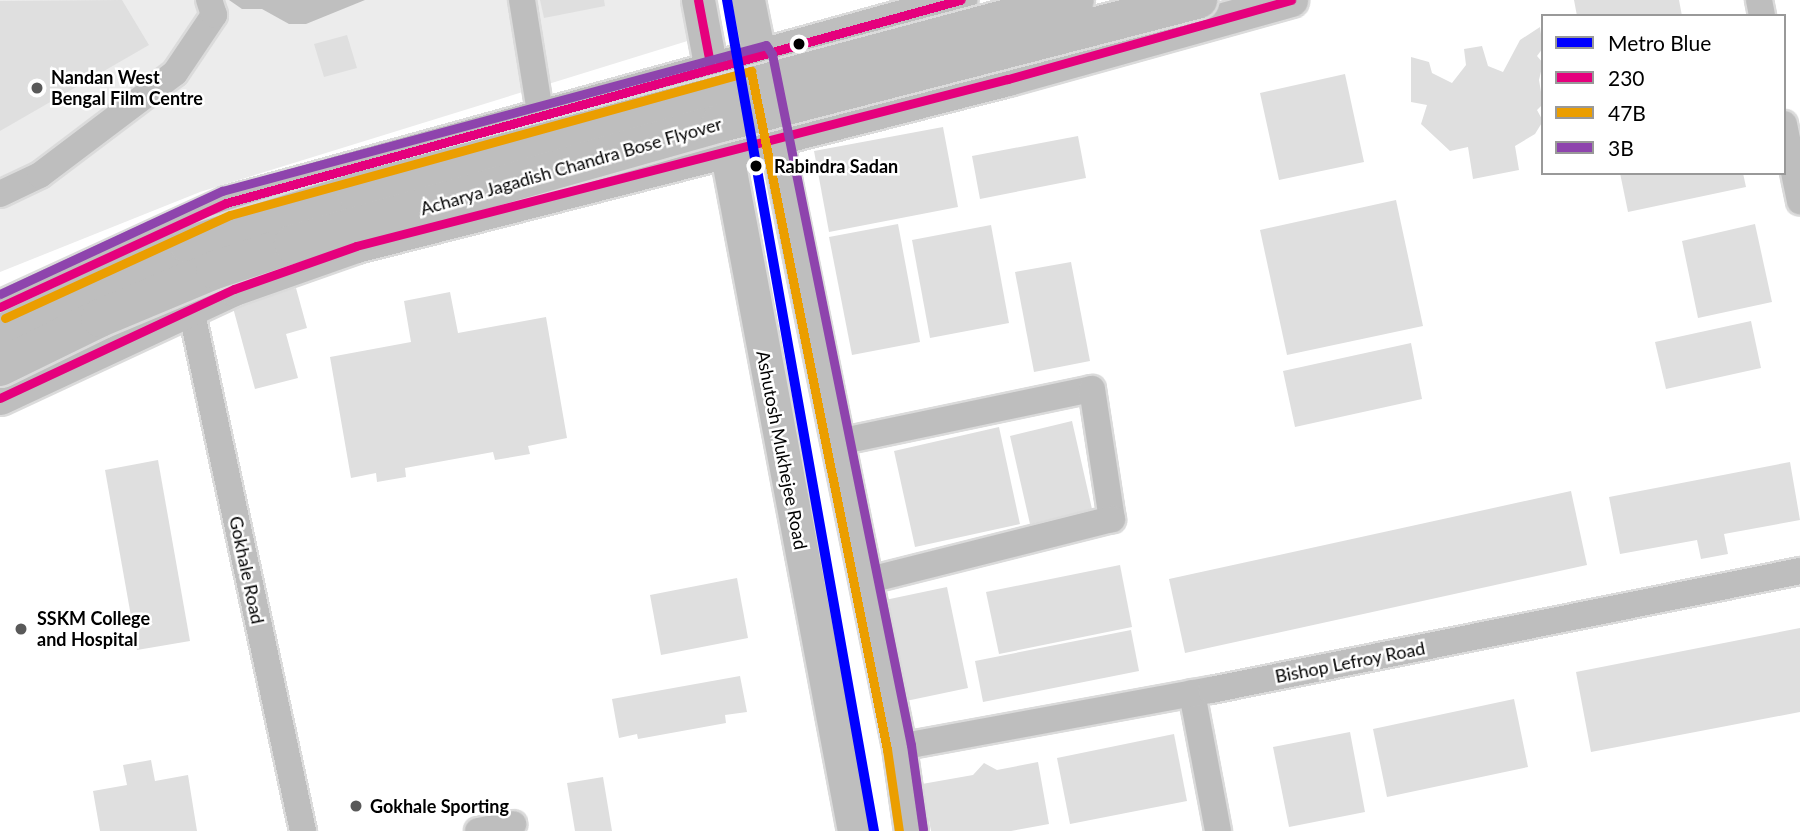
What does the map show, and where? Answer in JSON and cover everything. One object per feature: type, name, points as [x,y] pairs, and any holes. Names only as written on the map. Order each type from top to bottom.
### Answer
[{"type":"highway","name":"Acharya Jagadish Chandra Bose Flyover","points":[[0,334],[189,245],[356,192],[1075,0]]},
{"type":"highway","name":"Acharya Jagadish Chandra Bose Flyover","points":[[0,367],[112,313],[215,270],[293,244],[721,123],[1198,0]]},
{"type":"main road","name":"Ashutosh Mukhejee Road","points":[[698,0],[854,831]]},
{"type":"main road","points":[[748,0],[778,135],[900,747],[911,831]]},
{"type":"main road","points":[[0,307],[226,203],[540,113],[760,56],[960,0]]},
{"type":"main road","points":[[0,398],[191,309],[356,246],[778,135],[1008,79],[1291,0]]},
{"type":"street","points":[[0,194],[40,175],[176,73],[214,15],[209,0]]},
{"type":"street","points":[[522,0],[540,113]]},
{"type":"street","points":[[1786,134],[1800,201]]},
{"type":"street","name":"Gokhale Road","points":[[191,309],[303,831]]},
{"type":"street","points":[[838,442],[1092,389],[1112,519],[866,581]]},
{"type":"street","name":"Bishop Lefroy Road","points":[[900,747],[1192,693],[1800,571]]},
{"type":"street","points":[[1192,693],[1218,831]]},
{"type":"street","points":[[478,831],[513,824]]},
{"type":"shaded area","points":[[0,0],[718,0],[723,30],[200,192],[0,272]]},
{"type":"shaded area","points":[[229,0],[365,0],[306,24],[289,24],[262,9],[242,9]]},
{"type":"building","name":"Nandan West Bengal Film Centre","points":[[122,0],[149,45],[0,131],[0,1]]},
{"type":"building","points":[[540,0],[604,0],[605,6],[544,18]]},
{"type":"building","points":[[1574,0],[1679,0],[1682,14],[1577,14]]},
{"type":"building","points":[[1540,27],[1541,51],[1537,56],[1541,61],[1541,106],[1537,110],[1541,124],[1535,134],[1515,146],[1519,170],[1473,179],[1468,147],[1450,151],[1421,124],[1427,105],[1411,102],[1411,57],[1429,62],[1432,73],[1452,83],[1466,65],[1464,49],[1482,46],[1488,66],[1503,72],[1520,40]]},
{"type":"building","points":[[347,35],[357,68],[324,77],[314,44]]},
{"type":"building","points":[[1345,74],[1364,162],[1279,180],[1260,93]]},
{"type":"building","points":[[943,127],[958,207],[829,232],[814,151]]},
{"type":"building","points":[[1078,136],[1086,178],[980,199],[972,156]]},
{"type":"building","points":[[1620,175],[1743,175],[1746,187],[1628,212]]},
{"type":"building","points":[[1396,200],[1423,326],[1287,355],[1260,230]]},
{"type":"building","points":[[898,224],[920,342],[852,355],[829,237]]},
{"type":"building","points":[[1755,224],[1772,302],[1698,318],[1682,241]]},
{"type":"building","points":[[991,225],[1009,323],[930,338],[912,240]]},
{"type":"building","points":[[1071,262],[1090,361],[1034,372],[1015,272]]},
{"type":"building","points":[[296,288],[307,328],[286,334],[298,378],[255,389],[232,304]]},
{"type":"building","points":[[450,292],[458,333],[546,317],[567,438],[528,446],[530,454],[495,460],[493,452],[405,468],[406,477],[377,482],[376,473],[351,478],[330,357],[411,342],[404,301]]},
{"type":"building","points":[[1751,321],[1761,368],[1666,389],[1655,342]]},
{"type":"building","points":[[1411,343],[1422,399],[1295,427],[1283,371]]},
{"type":"building","points":[[1072,421],[1092,509],[1030,524],[1010,436]]},
{"type":"building","points":[[999,427],[1020,524],[915,547],[894,451]]},
{"type":"building","points":[[158,460],[190,641],[137,650],[105,470]]},
{"type":"building","points":[[1790,462],[1800,520],[1724,534],[1728,554],[1701,559],[1697,540],[1620,554],[1609,497]]},
{"type":"building","points":[[1571,491],[1587,565],[1185,653],[1169,579]]},
{"type":"building","points":[[1120,565],[1132,627],[999,654],[986,592]]},
{"type":"building","points":[[737,578],[748,638],[661,655],[650,595]]},
{"type":"building","points":[[947,587],[968,688],[906,701],[885,600]]},
{"type":"building","points":[[1800,628],[1800,712],[1591,752],[1576,672]]},
{"type":"building","points":[[1131,630],[1139,671],[983,702],[975,661]]},
{"type":"building","points":[[740,676],[747,712],[725,715],[726,723],[638,739],[637,734],[619,738],[612,699]]},
{"type":"building","points":[[1514,699],[1528,767],[1387,797],[1373,729]]},
{"type":"building","points":[[1350,732],[1365,812],[1289,827],[1273,747]]},
{"type":"building","points":[[1174,734],[1187,801],[1070,824],[1057,758]]},
{"type":"building","points":[[151,760],[155,781],[188,775],[197,831],[100,831],[93,791],[127,785],[123,765]]},
{"type":"building","points":[[1038,762],[1049,824],[1011,831],[931,831],[922,784],[973,775],[984,763],[997,770]]},
{"type":"building","points":[[603,777],[612,831],[575,831],[567,783]]},
{"type":"metro line","name":"Blue","points":[[727,0],[874,831]]},
{"type":"transit line","name":"230","points":[[698,0],[711,69]]},
{"type":"transit line","name":"230","points":[[0,307],[226,203],[960,0]]},
{"type":"transit line","name":"230","points":[[0,398],[234,289],[356,246],[1008,79],[1291,0]]},
{"type":"transit line","name":"3B","points":[[0,294],[222,191],[766,45],[772,54],[911,745],[923,829]]},
{"type":"transit line","name":"47B","points":[[5,318],[230,215],[751,71],[887,749],[899,831]]},
{"type":"place","name":"Nandan West Bengal Film Centre","points":[[37,88]]},
{"type":"place","name":"Rabindra Sadan","points":[[756,166]]},
{"type":"place","name":"SSKM College and Hospital","points":[[21,629]]},
{"type":"place","name":"Gokhale Sporting","points":[[356,806]]}]
